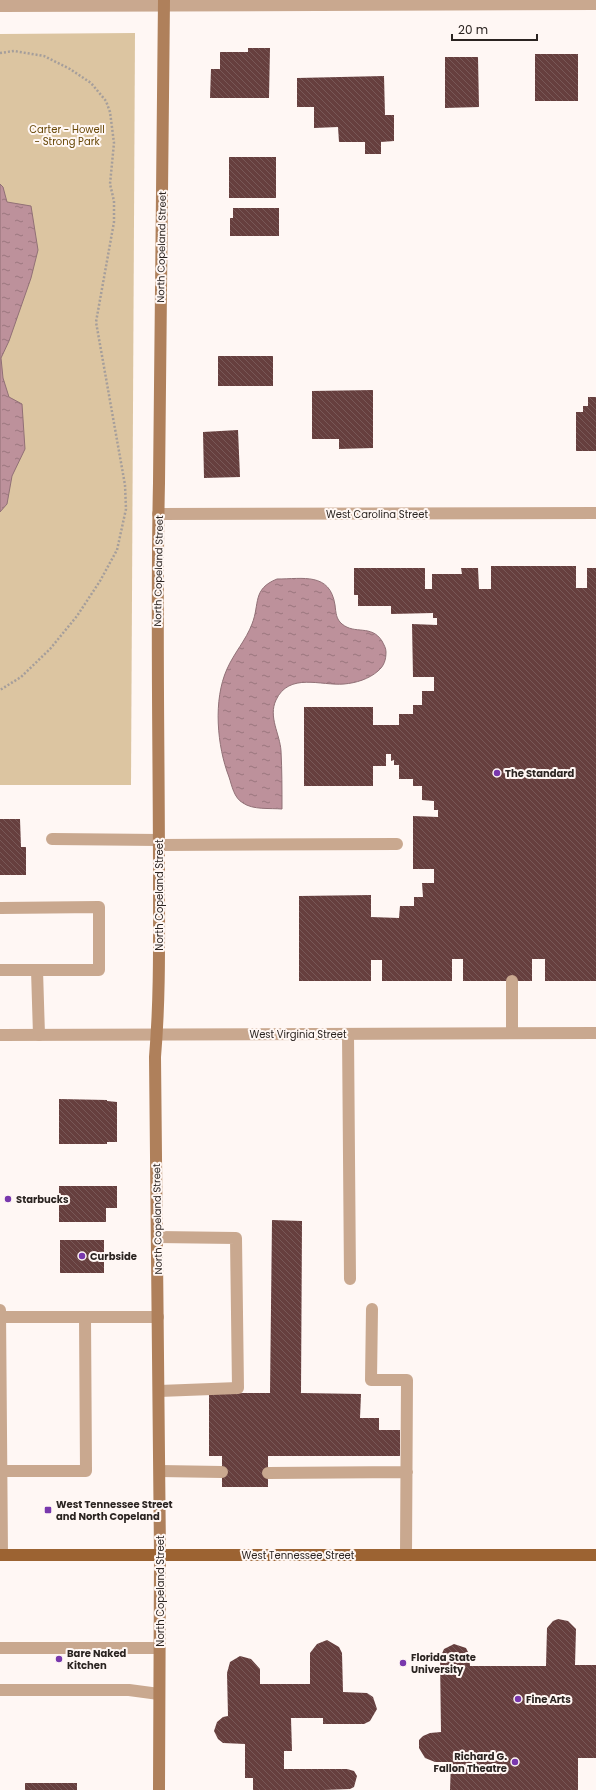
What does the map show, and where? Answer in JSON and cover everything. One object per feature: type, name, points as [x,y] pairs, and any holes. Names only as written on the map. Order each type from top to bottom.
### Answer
[{"type":"main road","name":"West Tennessee Street","points":[[1,1555],[596,1555]]},
{"type":"street","points":[[0,6],[164,3],[596,4]]},
{"type":"street","name":"North Copeland Street","points":[[159,1790],[160,1472],[155,1057],[159,1007],[157,566],[164,3]]},
{"type":"street","name":"West Carolina Street","points":[[158,514],[596,513]]},
{"type":"street","points":[[52,839],[159,842],[398,844]]},
{"type":"street","points":[[0,908],[99,907],[99,970],[0,970]]},
{"type":"street","points":[[38,970],[39,1035]]},
{"type":"street","points":[[512,981],[512,1033]]},
{"type":"street","name":"West Virginia Street","points":[[0,1035],[596,1033]]},
{"type":"street","points":[[348,1034],[350,1278]]},
{"type":"street","points":[[157,1237],[236,1238],[238,1388],[159,1391]]},
{"type":"street","points":[[372,1309],[371,1380],[407,1380],[406,1555]]},
{"type":"street","points":[[0,1310],[1,1555]]},
{"type":"street","points":[[0,1316],[158,1316]]},
{"type":"street","points":[[1,1471],[86,1471],[85,1316]]},
{"type":"street","points":[[160,1472],[222,1472]]},
{"type":"street","points":[[268,1473],[407,1472]]},
{"type":"street","points":[[0,1648],[159,1648]]},
{"type":"street","points":[[0,1690],[129,1690],[159,1694]]},
{"type":"path","points":[[0,53],[14,51],[44,56],[70,69],[91,83],[106,102],[110,112],[114,143],[110,184],[114,202],[114,222],[96,322],[124,485],[126,510],[117,550],[100,581],[77,616],[50,649],[21,677],[0,690]]},
{"type":"green space","name":"Carter - Howell - Strong Park","points":[[135,33],[131,785],[0,785],[0,34]]},
{"type":"water","points":[[0,184],[3,187],[7,202],[31,206],[38,250],[31,278],[9,341],[1,358],[3,378],[9,397],[22,404],[25,449],[12,476],[7,504],[0,512]]},
{"type":"water","points":[[277,579],[305,579],[321,582],[332,594],[337,616],[340,622],[352,629],[368,631],[378,636],[382,641],[386,652],[386,658],[382,667],[371,676],[362,680],[344,684],[297,683],[282,691],[276,700],[273,713],[281,751],[282,809],[252,807],[243,803],[237,798],[232,788],[225,765],[219,737],[218,723],[220,695],[227,669],[252,624],[260,592],[269,583]]},
{"type":"building","points":[[248,48],[270,48],[269,98],[210,98],[211,69],[220,69],[220,52],[248,52]]},
{"type":"building","points":[[535,54],[578,54],[578,101],[535,101]]},
{"type":"building","points":[[445,57],[478,57],[479,107],[445,108]]},
{"type":"building","points":[[384,76],[385,115],[394,115],[394,141],[381,142],[381,154],[365,154],[365,142],[339,142],[338,127],[314,128],[314,107],[297,107],[297,78]]},
{"type":"building","points":[[229,157],[276,157],[276,198],[229,198]]},
{"type":"building","points":[[233,208],[279,208],[279,236],[230,236],[230,218],[233,218]]},
{"type":"building","points":[[218,356],[273,356],[273,386],[218,386]]},
{"type":"building","points":[[373,390],[373,448],[339,449],[339,439],[312,439],[312,391]]},
{"type":"building","points":[[588,397],[596,397],[596,451],[576,451],[576,412],[583,412],[583,406],[588,406]]},
{"type":"building","points":[[238,430],[240,477],[204,478],[203,432]]},
{"type":"building","name":"The Standard","points":[[491,566],[576,566],[576,588],[587,588],[587,568],[596,568],[596,981],[545,981],[545,959],[532,959],[532,981],[463,981],[463,959],[452,959],[452,981],[382,981],[382,960],[371,960],[371,981],[299,981],[299,896],[371,895],[371,917],[399,918],[400,906],[414,906],[414,897],[423,897],[422,883],[434,883],[434,869],[413,869],[413,816],[438,817],[438,810],[434,810],[434,801],[422,800],[422,786],[413,786],[413,779],[399,779],[399,765],[394,765],[394,760],[391,761],[391,754],[386,754],[386,766],[373,766],[373,786],[304,786],[304,707],[373,707],[373,725],[399,725],[399,714],[413,714],[413,705],[422,705],[422,691],[434,691],[434,677],[413,677],[412,624],[437,625],[437,618],[433,618],[433,613],[391,614],[391,606],[358,606],[358,595],[354,595],[354,568],[425,568],[425,589],[432,589],[432,574],[462,574],[461,568],[478,568],[479,589],[491,589]]},
{"type":"building","points":[[0,819],[20,819],[21,847],[26,847],[26,875],[0,875]]},
{"type":"building","points":[[59,1099],[107,1100],[117,1102],[117,1142],[107,1142],[107,1144],[59,1144]]},
{"type":"building","points":[[59,1186],[117,1186],[117,1208],[106,1208],[106,1222],[59,1222]]},
{"type":"building","points":[[272,1220],[302,1221],[301,1393],[361,1394],[360,1418],[379,1418],[379,1430],[400,1430],[400,1456],[268,1456],[268,1487],[222,1487],[222,1456],[209,1456],[209,1393],[270,1393]]},
{"type":"building","name":"Curbside","points":[[60,1240],[104,1240],[104,1273],[60,1273]]},
{"type":"building","name":"Fine Arts","points":[[558,1619],[568,1621],[576,1629],[575,1665],[596,1665],[596,1758],[578,1758],[578,1790],[450,1790],[451,1762],[435,1762],[425,1758],[419,1748],[419,1740],[423,1736],[430,1733],[441,1732],[440,1658],[444,1649],[454,1644],[466,1648],[469,1654],[470,1666],[546,1666],[547,1628],[553,1621]]},
{"type":"building","points":[[327,1640],[339,1647],[342,1653],[343,1692],[367,1693],[373,1697],[377,1709],[370,1721],[364,1724],[323,1724],[323,1718],[291,1718],[292,1751],[284,1751],[284,1769],[347,1769],[354,1771],[357,1776],[354,1787],[350,1789],[324,1790],[253,1790],[253,1778],[245,1778],[245,1744],[223,1743],[218,1739],[214,1731],[217,1722],[223,1717],[228,1716],[227,1673],[230,1662],[240,1656],[251,1659],[260,1669],[260,1684],[310,1684],[310,1653],[317,1644]]},
{"type":"building","points":[[25,1783],[77,1783],[77,1790],[25,1790]]},
{"type":"place","name":"The Standard","points":[[497,773]]},
{"type":"place","name":"Starbucks","points":[[8,1199]]},
{"type":"place","name":"Curbside","points":[[82,1256]]},
{"type":"place","name":"West Tennessee Street and North Copeland","points":[[48,1510]]},
{"type":"place","name":"Bare Naked Kitchen","points":[[59,1659]]},
{"type":"place","name":"Florida State University","points":[[403,1663]]},
{"type":"place","name":"Fine Arts","points":[[518,1699]]},
{"type":"place","name":"Richard G. Fallon Theatre","points":[[515,1762]]}]
